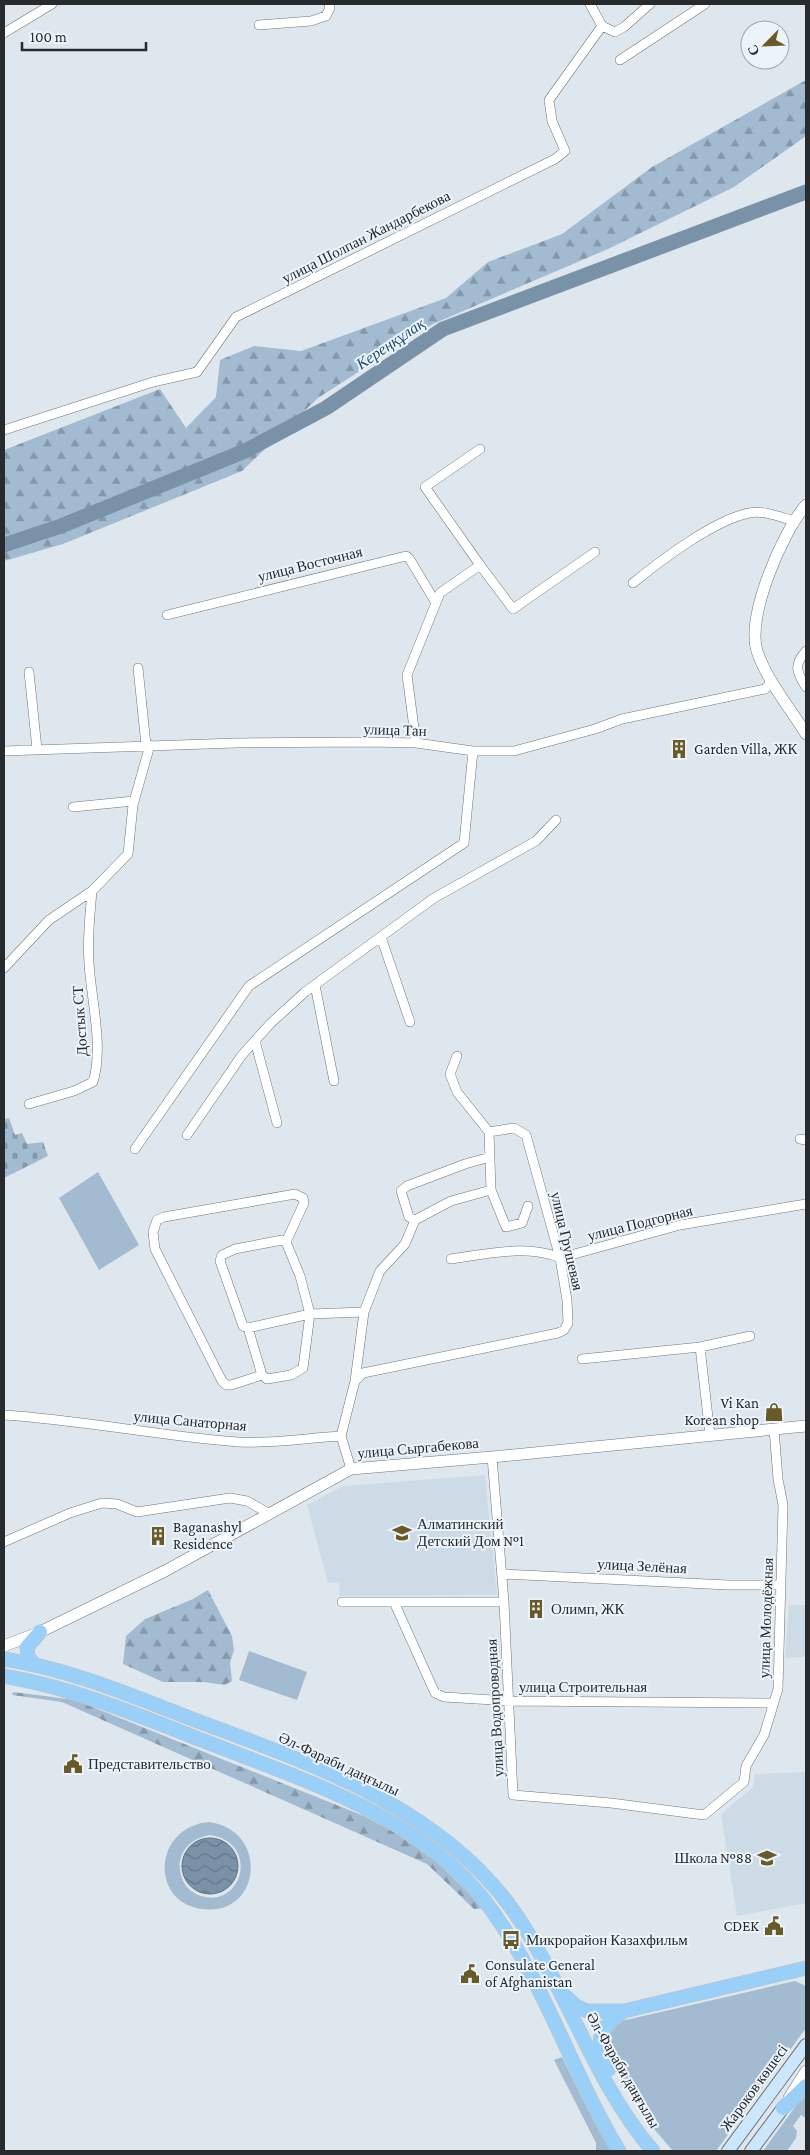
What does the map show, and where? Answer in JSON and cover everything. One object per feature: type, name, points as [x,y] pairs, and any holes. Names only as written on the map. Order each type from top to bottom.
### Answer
[{"type":"main road","points":[[35,1665],[28,1658],[27,1647],[40,1632]]},
{"type":"main road","name":"Әл-Фараби даңғылы","points":[[4,1659],[35,1665],[105,1686],[240,1737],[358,1787],[392,1805],[437,1834],[486,1877],[525,1930],[622,2108],[651,2149]]},
{"type":"main road","points":[[4,1676],[51,1686],[120,1708],[286,1773],[353,1802],[406,1832],[456,1870],[484,1900],[511,1940],[558,2026],[590,2090],[629,2151]]},
{"type":"main road","points":[[556,1985],[576,2006],[582,2009],[624,2011],[806,1968]]},
{"type":"main road","points":[[787,1973],[806,1979]]},
{"type":"main road","points":[[624,2011],[607,2023],[601,2033],[601,2044],[604,2059],[614,2082],[651,2149]]},
{"type":"main road","points":[[558,2026],[587,2093],[619,2151]]},
{"type":"main road","name":"Жароков көшесі","points":[[728,2151],[806,2045]]},
{"type":"main road","points":[[751,2151],[783,2108],[806,2086]]},
{"type":"street","points":[[4,33],[52,4]]},
{"type":"street","points":[[259,25],[311,21],[326,16],[330,8],[329,4]]},
{"type":"street","points":[[590,4],[602,26],[615,32],[624,27],[648,4]]},
{"type":"street","points":[[620,60],[705,4]]},
{"type":"street","name":"улица Шолпан Жандарбекова","points":[[4,430],[153,382],[197,372],[236,317],[555,159],[565,151],[552,121],[549,100],[602,26]]},
{"type":"street","points":[[480,449],[425,487],[513,609],[595,552]]},
{"type":"street","points":[[806,505],[794,521],[764,592],[758,614],[755,642],[772,680],[806,734]]},
{"type":"street","points":[[633,583],[687,544],[736,518],[758,513],[794,521]]},
{"type":"street","name":"улица Восточная","points":[[167,615],[406,556],[436,603]]},
{"type":"street","points":[[416,743],[407,674],[440,593],[480,565]]},
{"type":"street","points":[[806,651],[797,664],[797,672],[806,687]]},
{"type":"street","points":[[4,968],[49,920],[92,890],[128,854],[134,801],[148,745],[138,668]]},
{"type":"street","points":[[28,672],[37,749]]},
{"type":"street","name":"улица Тан","points":[[4,751],[236,742],[416,743],[473,751],[514,751],[530,748],[622,719],[765,689],[772,680]]},
{"type":"street","points":[[135,1149],[249,986],[464,843],[473,751]]},
{"type":"street","points":[[73,807],[134,801]]},
{"type":"street","points":[[187,1135],[242,1055],[278,1017],[315,985],[434,898],[536,841],[556,820]]},
{"type":"street","name":"Достык СТ","points":[[29,1104],[74,1091],[93,1082],[97,1070],[89,963],[92,890]]},
{"type":"street","points":[[381,937],[410,1022]]},
{"type":"street","points":[[315,985],[334,1081]]},
{"type":"street","points":[[255,1041],[277,1123]]},
{"type":"street","points":[[457,1056],[450,1074],[457,1092],[489,1132],[492,1190],[506,1227],[522,1223],[528,1206]]},
{"type":"street","name":"улица Грушевая","points":[[355,1381],[363,1373],[454,1356],[564,1330],[568,1324],[567,1300],[560,1258],[526,1135],[514,1128],[489,1132]]},
{"type":"street","points":[[416,1220],[409,1217],[401,1191],[407,1186],[490,1157]]},
{"type":"street","points":[[351,1469],[341,1436],[355,1381],[364,1312],[380,1271],[405,1244],[416,1220],[451,1201],[492,1190]]},
{"type":"street","points":[[248,1328],[262,1375],[267,1379],[291,1376],[303,1368],[310,1314],[300,1276],[286,1242],[304,1203],[303,1198],[295,1194],[164,1217],[157,1220],[153,1232],[155,1249],[222,1381],[231,1385],[262,1375]]},
{"type":"street","name":"улица Подгорная","points":[[452,1258],[500,1252],[530,1252],[552,1254],[560,1258],[680,1225],[806,1204]]},
{"type":"street","points":[[286,1242],[282,1240],[235,1249],[222,1255],[220,1261],[243,1326],[248,1328],[310,1314],[364,1312]]},
{"type":"street","points":[[582,1359],[700,1347],[750,1336]]},
{"type":"street","points":[[700,1347],[710,1435]]},
{"type":"street","name":"улица Санаторная","points":[[4,1415],[46,1418],[179,1437],[240,1442],[341,1436]]},
{"type":"street","name":"улица Сыргабекова","points":[[4,1646],[40,1632],[165,1571],[351,1469],[492,1458],[806,1426]]},
{"type":"street","name":"улица Молодёжная","points":[[704,1815],[744,1782],[746,1766],[764,1735],[772,1702],[778,1689],[783,1505],[778,1479],[774,1429]]},
{"type":"street","name":"улица Водопроводная","points":[[492,1458],[504,1602],[513,1795],[611,1803],[704,1815]]},
{"type":"street","points":[[4,1542],[70,1513],[102,1502],[117,1504],[138,1512],[230,1498],[248,1501],[270,1514]]},
{"type":"street","name":"улица Зелёная","points":[[502,1574],[728,1585],[781,1585]]},
{"type":"street","points":[[342,1602],[504,1602]]},
{"type":"street","name":"улица Строительная","points":[[394,1602],[435,1693],[444,1697],[510,1701],[772,1702]]},
{"type":"street","points":[[783,2108],[806,2071]]},
{"type":"shaded area","name":"Алматинский Детский Дом №1","points":[[485,1475],[497,1595],[340,1596],[339,1582],[328,1583],[307,1505],[343,1486]]},
{"type":"shaded area","points":[[789,1605],[806,1605],[806,1657],[785,1658]]},
{"type":"shaded area","name":"Школа №88","points":[[806,1772],[806,1903],[737,1916],[721,1814],[753,1787],[755,1774]]},
{"type":"green space","points":[[806,80],[806,136],[734,187],[608,249],[433,324],[318,398],[242,471],[63,544],[4,561],[4,450],[160,389],[186,428],[216,397],[220,360],[254,346],[301,351],[446,298],[488,262],[562,234],[652,167]]},
{"type":"green space","points":[[9,1118],[15,1135],[22,1133],[27,1144],[43,1142],[48,1156],[4,1178],[4,1119]]},
{"type":"green space","points":[[98,1172],[139,1245],[99,1270],[59,1198]]},
{"type":"green space","points":[[208,1590],[232,1636],[234,1650],[230,1663],[232,1681],[225,1685],[204,1682],[163,1682],[123,1664],[126,1636],[145,1619],[193,1599]]},
{"type":"green space","points":[[249,1651],[307,1672],[297,1700],[239,1680]]},
{"type":"green space","points":[[13,1692],[75,1700],[364,1816],[394,1832],[436,1861],[484,1908],[474,1909],[427,1864],[62,1702],[12,1695]]},
{"type":"green space","points":[[209,1822],[229,1829],[242,1841],[249,1856],[251,1872],[246,1887],[237,1900],[222,1908],[203,1909],[185,1904],[173,1894],[166,1880],[165,1865],[168,1850],[177,1837],[190,1827]],"holes":[[[210,1835],[226,1840],[236,1849],[240,1861],[240,1873],[235,1884],[227,1893],[215,1897],[201,1896],[194,1893],[182,1879],[180,1867],[182,1854],[190,1843],[203,1837]]]},
{"type":"green space","points":[[795,1981],[806,1986],[806,2028],[716,2151],[673,2151],[648,2122],[622,2082],[607,2053],[607,2034],[617,2022]]},
{"type":"green space","points":[[562,2057],[585,2104],[613,2151],[596,2151],[596,2143],[554,2060]]},
{"type":"green space","points":[[806,2092],[806,2118],[801,2115],[793,2126],[797,2131],[796,2138],[787,2151],[763,2151]]},
{"type":"water","points":[[210,1838],[221,1840],[230,1846],[236,1855],[238,1866],[236,1877],[230,1886],[221,1892],[210,1894],[199,1892],[190,1886],[184,1877],[182,1866],[184,1855],[190,1846],[199,1840]]},
{"type":"waterway","name":"Кереңқұлақ","points":[[4,545],[61,526],[245,451],[326,408],[443,329],[806,192]]},
{"type":"place","name":"Garden Villa, ЖК","points":[[679,749]]},
{"type":"place","name":"Vi Kan Korean shop","points":[[774,1412]]},
{"type":"place","name":"Алматинский Детский Дом №1","points":[[402,1533]]},
{"type":"place","name":"Baganashyl Residence","points":[[158,1536]]},
{"type":"place","name":"Олимп, ЖК","points":[[536,1609]]},
{"type":"place","name":"Представительство","points":[[73,1764]]},
{"type":"place","name":"Школа №88","points":[[767,1858]]},
{"type":"place","name":"CDEK","points":[[774,1926]]},
{"type":"place","name":"Микрорайон Казахфильм","points":[[511,1940]]},
{"type":"place","name":"Consulate General of Afghanistan","points":[[470,1974]]}]
